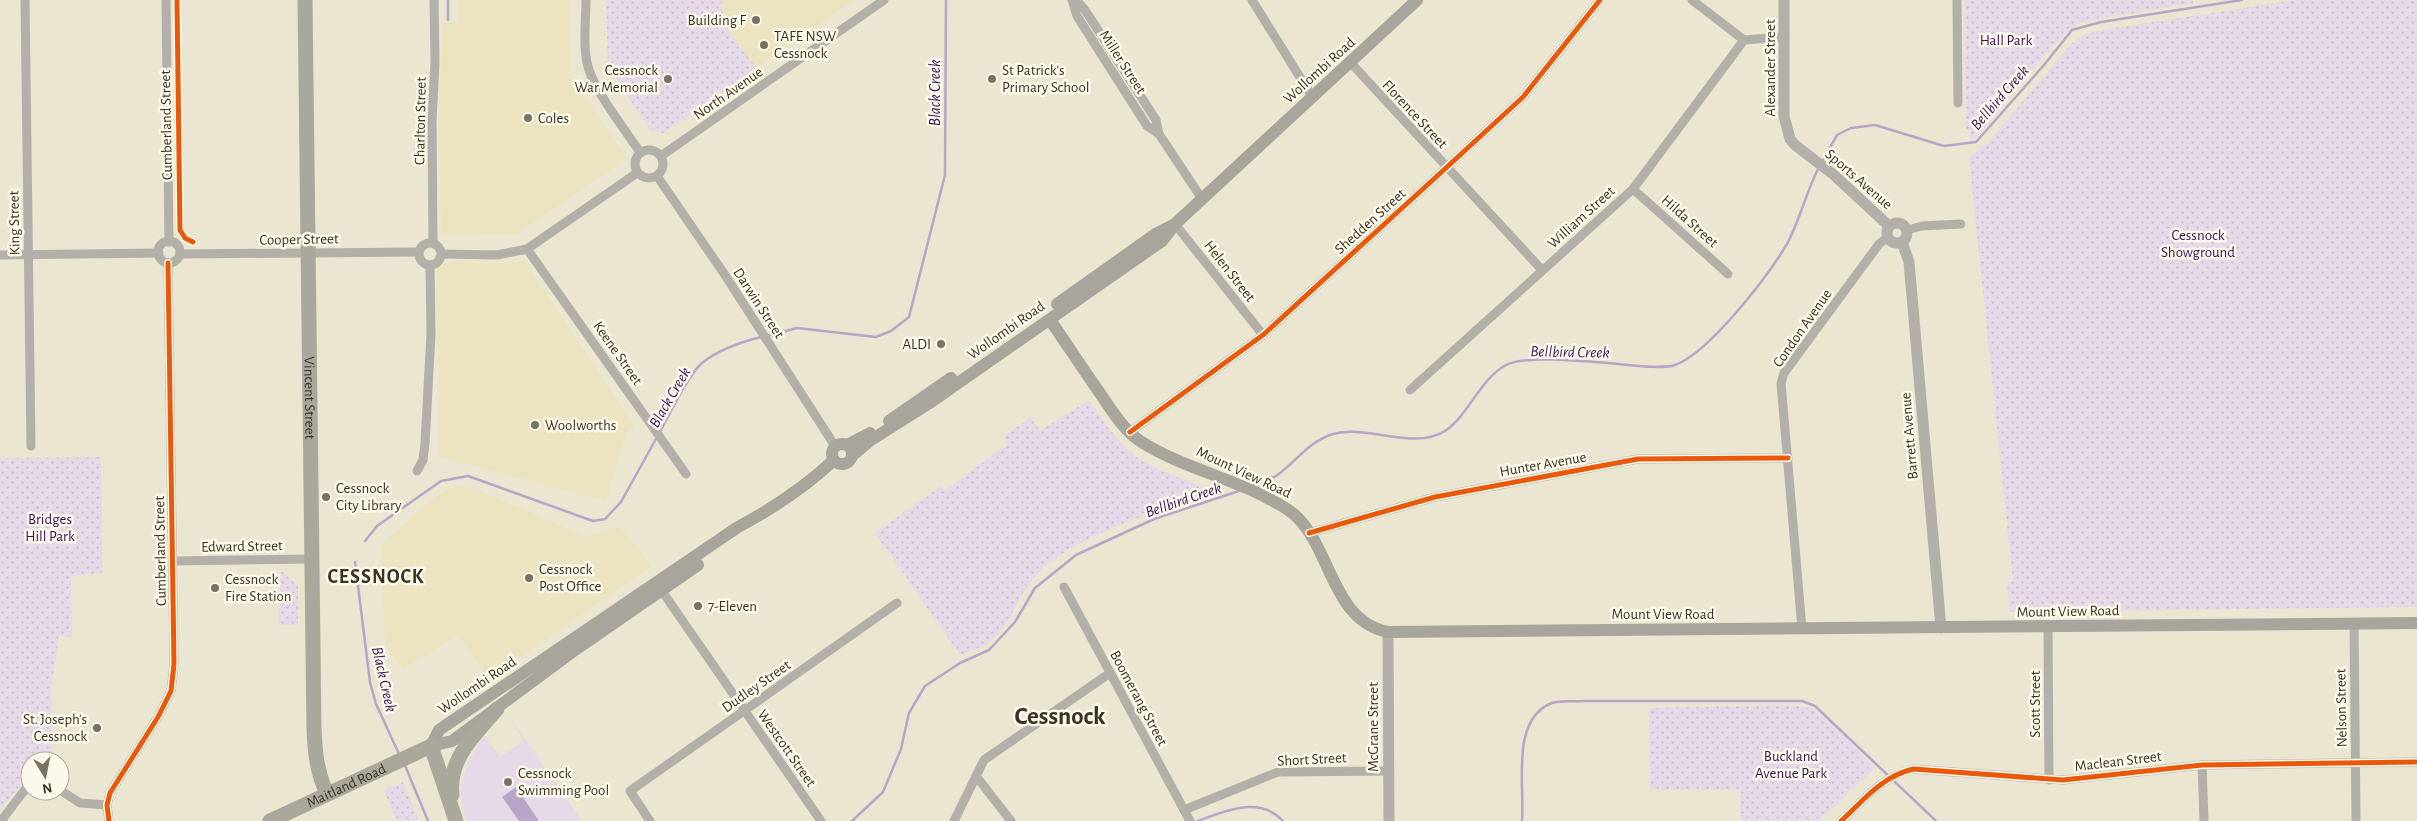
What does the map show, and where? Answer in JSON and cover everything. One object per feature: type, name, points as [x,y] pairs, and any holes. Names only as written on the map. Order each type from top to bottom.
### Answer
[{"type":"main road","name":"Vincent Street","points":[[305,0],[315,761],[318,776],[327,794]]},
{"type":"main road","name":"Wollombi Road","points":[[844,449],[871,440],[928,404],[1162,240],[1175,224],[1417,0]]},
{"type":"main road","name":"Wollombi Road","points":[[844,449],[870,434],[1010,338],[1157,232],[1175,224]]},
{"type":"main road","points":[[1010,338],[1040,320],[1050,320],[1053,311],[1072,298],[1077,290]]},
{"type":"main road","name":"Mount View Road","points":[[1050,320],[1130,432],[1140,441],[1165,454],[1238,484],[1291,511],[1309,533],[1351,610],[1369,626],[1388,632],[2048,628],[2417,623]]},
{"type":"main road","points":[[844,449],[848,462],[842,464],[834,460],[832,454],[844,449]]},
{"type":"main road","name":"Wollombi Road","points":[[431,746],[439,730],[758,516],[821,472],[834,460]]},
{"type":"main road","name":"Wollombi Road","points":[[431,746],[448,743],[497,709],[575,650],[662,591],[742,532],[758,516]]},
{"type":"main road","points":[[637,596],[653,590],[662,591],[664,583],[675,570]]},
{"type":"main road","points":[[456,821],[452,792],[455,768],[461,751],[497,709]]},
{"type":"main road","points":[[431,746],[456,821]]},
{"type":"main road","name":"Maitland Road","points":[[270,821],[411,757],[431,746]]},
{"type":"street","name":"King Street","points":[[25,0],[31,446]]},
{"type":"street","name":"Cumberland Street","points":[[166,0],[169,242]]},
{"type":"street","name":"Charlton Street","points":[[434,0],[435,62],[432,120],[434,243]]},
{"type":"street","points":[[586,0],[589,70],[595,83],[640,152]]},
{"type":"street","name":"North Avenue","points":[[661,156],[884,0]]},
{"type":"street","name":"Miller Street","points":[[1074,0],[1077,16],[1147,126],[1159,134],[1202,199]]},
{"type":"street","points":[[1252,0],[1312,98]]},
{"type":"street","name":"Shedden Street","points":[[1130,432],[1263,336],[1447,167],[1523,97],[1600,0]]},
{"type":"street","points":[[1692,0],[1744,40],[1785,37]]},
{"type":"street","name":"Alexander Street","points":[[1784,0],[1784,116],[1786,128],[1795,145],[1809,156]]},
{"type":"street","points":[[1957,0],[1958,104]]},
{"type":"street","name":"William Street","points":[[1410,390],[1633,189],[1744,40]]},
{"type":"street","name":"Florence Street","points":[[1351,63],[1542,270]]},
{"type":"street","points":[[652,150],[661,156],[663,167],[657,176],[646,178],[637,173],[634,164],[640,152],[652,150]]},
{"type":"street","name":"Sports Avenue","points":[[1809,156],[1834,175],[1888,232]]},
{"type":"street","points":[[442,254],[497,255],[527,249],[637,173]]},
{"type":"street","name":"Darwin Street","points":[[657,176],[771,346],[844,449]]},
{"type":"street","name":"Hilda Street","points":[[1633,189],[1728,274]]},
{"type":"street","points":[[1898,222],[1908,230],[1907,237],[1902,242],[1892,242],[1888,232],[1898,222]]},
{"type":"street","name":"Helen Street","points":[[1175,224],[1263,336]]},
{"type":"street","points":[[1908,230],[1922,226],[1961,224]]},
{"type":"street","name":"Condon Avenue","points":[[1802,629],[1781,383],[1784,373],[1888,232]]},
{"type":"street","points":[[169,242],[178,246],[180,254],[177,261],[168,263],[162,260],[158,253],[161,245],[169,242]]},
{"type":"street","name":"Barrett Avenue","points":[[1902,242],[1909,262],[1941,628]]},
{"type":"street","points":[[434,243],[439,247],[442,254],[438,262],[430,265],[421,261],[419,252],[424,244],[434,243]]},
{"type":"street","name":"Keene Street","points":[[527,249],[686,474]]},
{"type":"street","name":"Cooper Street","points":[[180,254],[419,252]]},
{"type":"street","points":[[0,255],[158,253]]},
{"type":"street","name":"Cumberland Street","points":[[109,821],[107,805],[116,782],[158,717],[171,691],[174,664],[168,263]]},
{"type":"street","points":[[417,472],[424,460],[431,334],[430,265]]},
{"type":"street","name":"Hunter Avenue","points":[[1309,533],[1436,497],[1638,460],[1788,458]]},
{"type":"street","name":"Edward Street","points":[[172,561],[312,559]]},
{"type":"street","name":"Boomerang Street","points":[[1064,587],[1190,820]]},
{"type":"street","name":"Westcott Street","points":[[662,591],[821,821]]},
{"type":"street","name":"Dudley Street","points":[[650,821],[630,790],[897,603]]},
{"type":"street","name":"Nelson Street","points":[[2354,624],[2356,821]]},
{"type":"street","name":"Scott Street","points":[[2048,628],[2049,780]]},
{"type":"street","name":"McGrane Street","points":[[1388,632],[1389,821]]},
{"type":"street","points":[[954,821],[984,760],[1110,673]]},
{"type":"street","name":"Maclean Street","points":[[1840,821],[1882,782],[1896,774],[1913,770],[2049,780],[2077,779],[2202,765],[2417,762]]},
{"type":"street","points":[[2202,765],[2204,821]]},
{"type":"street","name":"Short Street","points":[[1184,810],[1278,772],[1388,771]]},
{"type":"street","points":[[976,776],[1011,821]]},
{"type":"street","points":[[1,821],[20,796]]},
{"type":"street","points":[[70,796],[80,803],[107,805]]},
{"type":"shaded area","points":[[458,0],[570,0],[571,78],[624,153],[623,161],[517,234],[441,236],[439,105],[443,22],[459,23]]},
{"type":"shaded area","name":"TAFE NSW Cessnock","points":[[722,0],[854,0],[756,68],[723,22]]},
{"type":"shaded area","points":[[524,260],[635,427],[626,433],[606,501],[436,456],[439,442],[437,267],[452,261],[501,263]]},
{"type":"shaded area","points":[[458,486],[478,490],[587,537],[619,526],[652,566],[489,678],[458,635],[403,669],[385,644],[381,545],[440,493]]},
{"type":"shaded area","points":[[516,787],[539,821],[519,821],[502,797]]},
{"type":"green space","points":[[606,0],[722,0],[723,22],[756,68],[664,133],[651,131],[608,67]]},
{"type":"green space","name":"Hall Park","points":[[1965,0],[2193,0],[2193,3],[2085,21],[2074,27],[2049,50],[1983,130],[1970,142],[1970,129],[1966,129]]},
{"type":"green space","name":"Cessnock Showground","points":[[2295,0],[2417,0],[2417,607],[2010,612],[2007,582],[2013,582],[1969,157],[1987,144],[2072,43],[2084,35],[2102,30]]},
{"type":"green space","points":[[1089,400],[1115,435],[1133,454],[1163,471],[1222,494],[1151,513],[1076,545],[1039,572],[996,636],[982,647],[960,655],[875,533],[941,486],[945,491],[1007,444],[1003,437],[1031,417],[1040,431]]},
{"type":"green space","name":"Bridges Hill Park","points":[[101,457],[102,573],[71,576],[72,637],[59,636],[51,688],[52,751],[20,751],[20,785],[0,810],[0,458]]},
{"type":"green space","points":[[280,572],[283,572],[298,586],[298,625],[279,625]]},
{"type":"green space","name":"Buckland Avenue Park","points":[[1789,705],[1814,710],[1833,724],[1875,768],[1819,821],[1741,821],[1740,790],[1650,790],[1649,708]]},
{"type":"green space","name":"Cessnock Swimming Pool","points":[[507,713],[582,821],[467,821],[461,798],[463,777],[472,756],[484,736],[500,757],[524,741]]},
{"type":"green space","points":[[403,782],[419,821],[397,821],[384,790]]},
{"type":"waterway","points":[[448,0],[448,20]]},
{"type":"waterway","name":"Black Creek","points":[[767,336],[797,328],[876,337],[891,331],[909,317],[945,175],[946,0]]},
{"type":"waterway","name":"Bellbird Creek","points":[[1822,162],[1837,135],[1851,128],[1875,125],[1944,146],[1976,142],[2044,65],[2072,30],[2101,22],[2242,0]]},
{"type":"waterway","name":"Bellbird Creek","points":[[1251,486],[1276,476],[1309,447],[1324,437],[1333,434],[1361,432],[1419,438],[1445,431],[1461,416],[1481,388],[1497,371],[1515,362],[1541,359],[1661,367],[1675,365],[1689,358],[1704,346],[1737,312],[1778,258],[1792,235],[1819,167]]},
{"type":"waterway","name":"Black Creek","points":[[659,433],[685,386],[702,363],[730,347],[761,337]]},
{"type":"waterway","name":"Black Creek","points":[[365,541],[377,526],[441,481],[468,476],[593,521],[605,519],[621,502],[657,437]]},
{"type":"waterway","name":"Bellbird Creek","points":[[852,821],[883,792],[901,749],[909,713],[925,686],[960,663],[989,650],[1015,622],[1035,588],[1076,555],[1154,519],[1239,491]]},
{"type":"waterway","name":"Black Creek","points":[[355,562],[370,682],[376,704],[399,754]]},
{"type":"waterway","points":[[1522,821],[1522,755],[1530,723],[1539,711],[1552,703],[1583,701],[1802,701],[1815,706],[1936,821]]},
{"type":"waterway","name":"Black Creek","points":[[404,763],[428,821]]},
{"type":"waterway","points":[[1198,821],[1231,810],[1253,807],[1274,813],[1283,821]]},
{"type":"cycle path","points":[[177,0],[180,230],[185,238],[193,242]]},
{"type":"cycle path","points":[[1130,432],[1263,335],[1447,167],[1523,97],[1600,0]]},
{"type":"cycle path","points":[[109,821],[107,805],[110,793],[158,717],[171,691],[174,664],[168,263]]},
{"type":"cycle path","points":[[1309,533],[1435,497],[1638,459],[1788,458]]},
{"type":"cycle path","points":[[1841,821],[1882,783],[1913,769],[2063,780],[2202,765],[2417,762]]},
{"type":"place","name":"Building F","points":[[756,20]]},
{"type":"place","name":"TAFE NSW Cessnock","points":[[764,45]]},
{"type":"place","name":"Cessnock War Memorial","points":[[668,79]]},
{"type":"place","name":"St Patrick's Primary School","points":[[992,79]]},
{"type":"place","name":"Coles","points":[[528,118]]},
{"type":"place","name":"ALDI","points":[[941,344]]},
{"type":"place","name":"Woolworths","points":[[535,425]]},
{"type":"place","name":"Cessnock City Library","points":[[326,497]]},
{"type":"place","name":"Cessnock Post Office","points":[[529,578]]},
{"type":"place","name":"Cessnock Fire Station","points":[[215,588]]},
{"type":"place","name":"7-Eleven","points":[[698,606]]},
{"type":"place","name":"St. Joseph's Cessnock","points":[[97,728]]},
{"type":"place","name":"Cessnock Swimming Pool","points":[[508,782]]},
{"type":"district","name":"CESSNOCK","points":[[376,576]]},
{"type":"district","name":"Cessnock","points":[[1060,715]]}]
